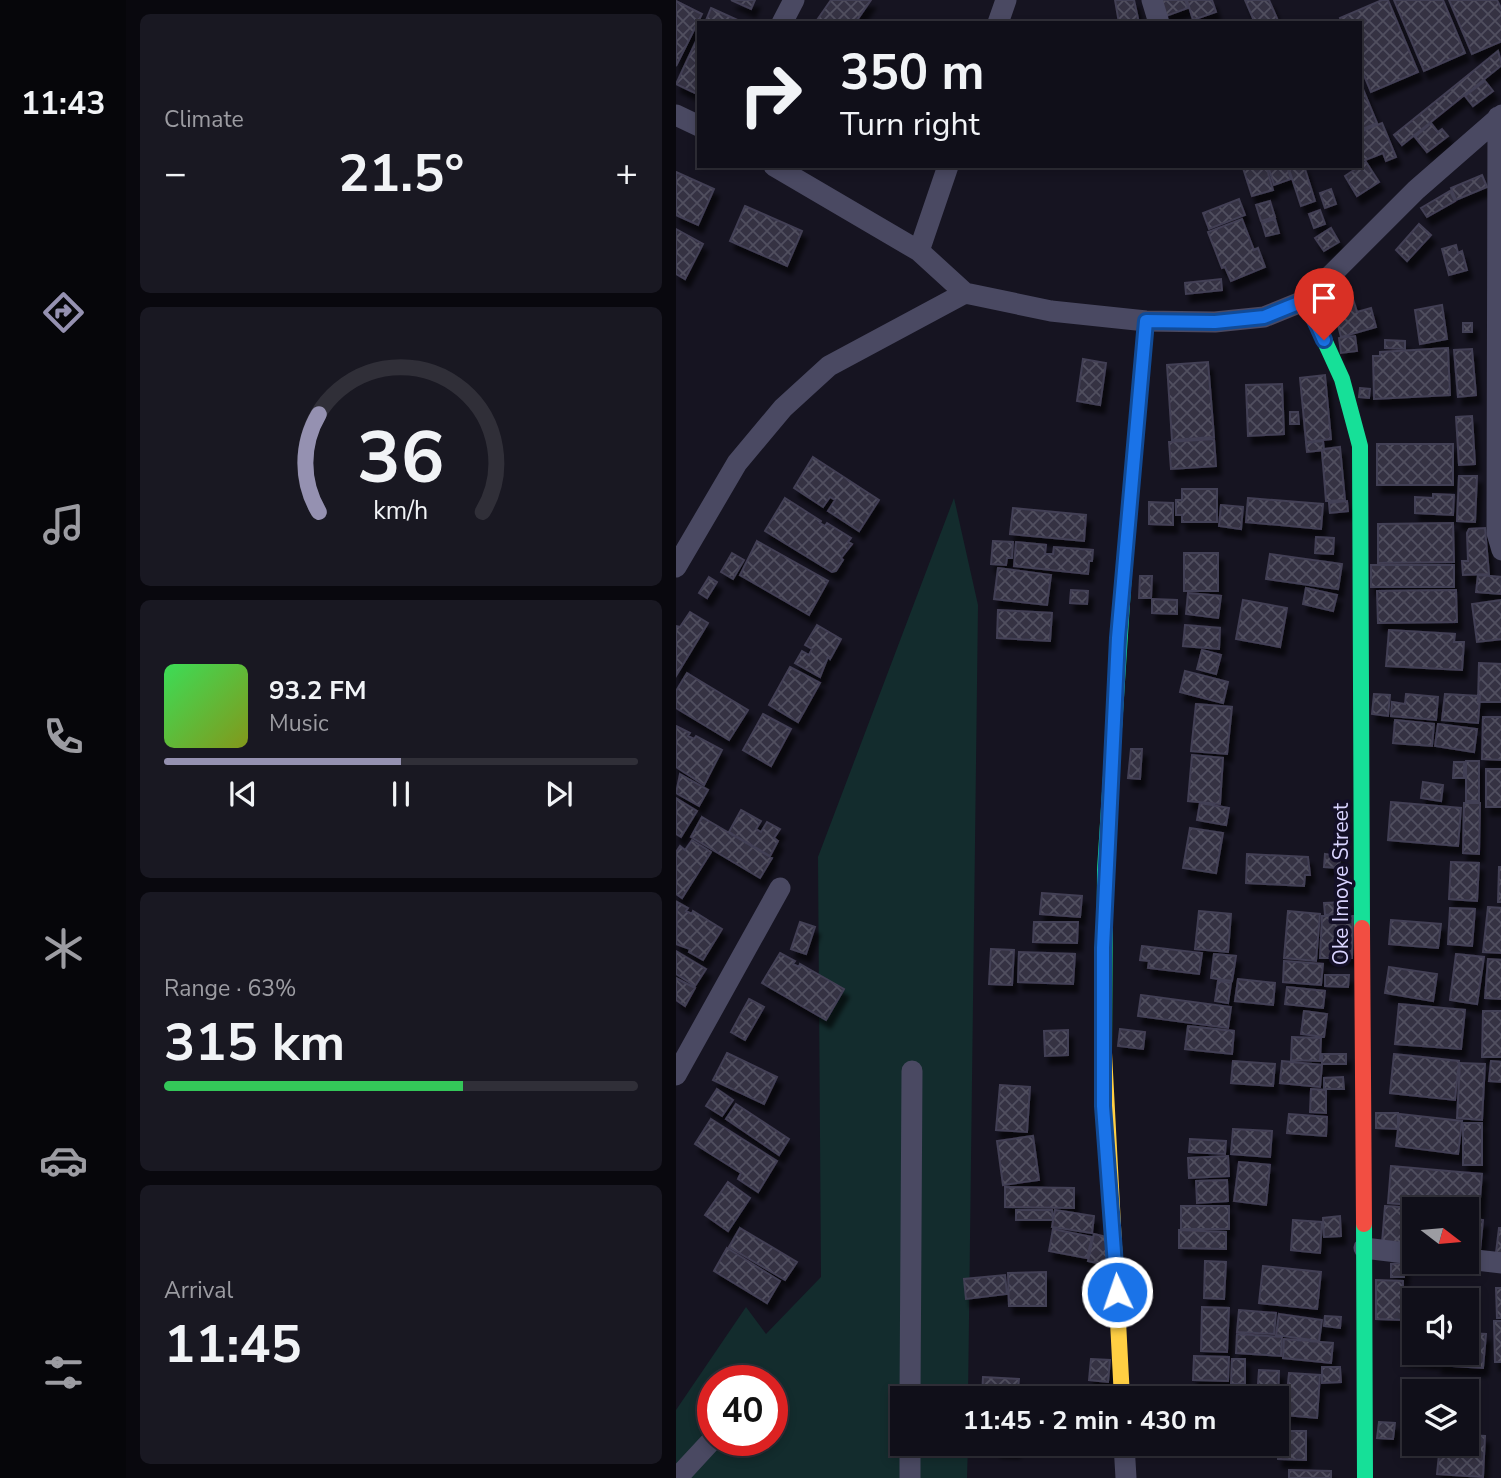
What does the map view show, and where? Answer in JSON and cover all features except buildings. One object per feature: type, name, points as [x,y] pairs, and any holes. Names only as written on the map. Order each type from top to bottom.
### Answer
[{"type":"street","points":[[783,21],[794,0]]},
{"type":"street","points":[[999,21],[1006,0]]},
{"type":"street","points":[[1152,0],[1158,21]]},
{"type":"street","points":[[676,115],[697,124]]},
{"type":"street","points":[[777,168],[919,251],[965,293],[1051,311],[1146,321],[1215,322],[1264,317],[1306,300],[1416,190],[1500,116]]},
{"type":"street","points":[[1500,116],[1497,533],[1501,550]]},
{"type":"street","points":[[919,251],[947,168]]},
{"type":"street","points":[[676,567],[737,463],[783,408],[829,366],[965,293]]},
{"type":"street","name":"Oke Imoye Street","points":[[1306,300],[1342,379],[1360,446],[1365,1478]]},
{"type":"street","points":[[1121,1386],[1116,1265],[1103,1106],[1103,948],[1118,638],[1146,321]]},
{"type":"street","points":[[676,1075],[780,888]]},
{"type":"street","points":[[910,1386],[912,1071]]},
{"type":"street","points":[[1364,1248],[1402,1253]]},
{"type":"street","points":[[1479,1260],[1501,1263]]},
{"type":"street","points":[[677,1478],[697,1456]]},
{"type":"street","points":[[910,1456],[910,1478]]},
{"type":"street","points":[[1125,1456],[1126,1478]]},
{"type":"green space","points":[[954,498],[978,605],[968,1386],[890,1386],[890,1456],[968,1456],[967,1478],[676,1478],[676,1410],[697,1379],[697,1456],[788,1456],[788,1365],[707,1365],[746,1307],[766,1334],[821,1277],[818,857]]},
{"type":"traffic: fast","points":[[1306,300],[1342,379],[1360,446],[1362,928]]},
{"type":"traffic: fast","points":[[1104,1053],[1105,870],[1124,572]]},
{"type":"traffic: fast","points":[[1364,1224],[1365,1478]]},
{"type":"traffic: slow","points":[[1124,572],[1146,321]]},
{"type":"traffic: slow","points":[[1104,1053],[1121,1386]]},
{"type":"traffic: jam","points":[[1362,928],[1364,1224]]},
{"type":"route","points":[[1117,1292],[1103,1106],[1103,948],[1118,638],[1146,321],[1215,322],[1264,317],[1306,300],[1324,340]]}]
